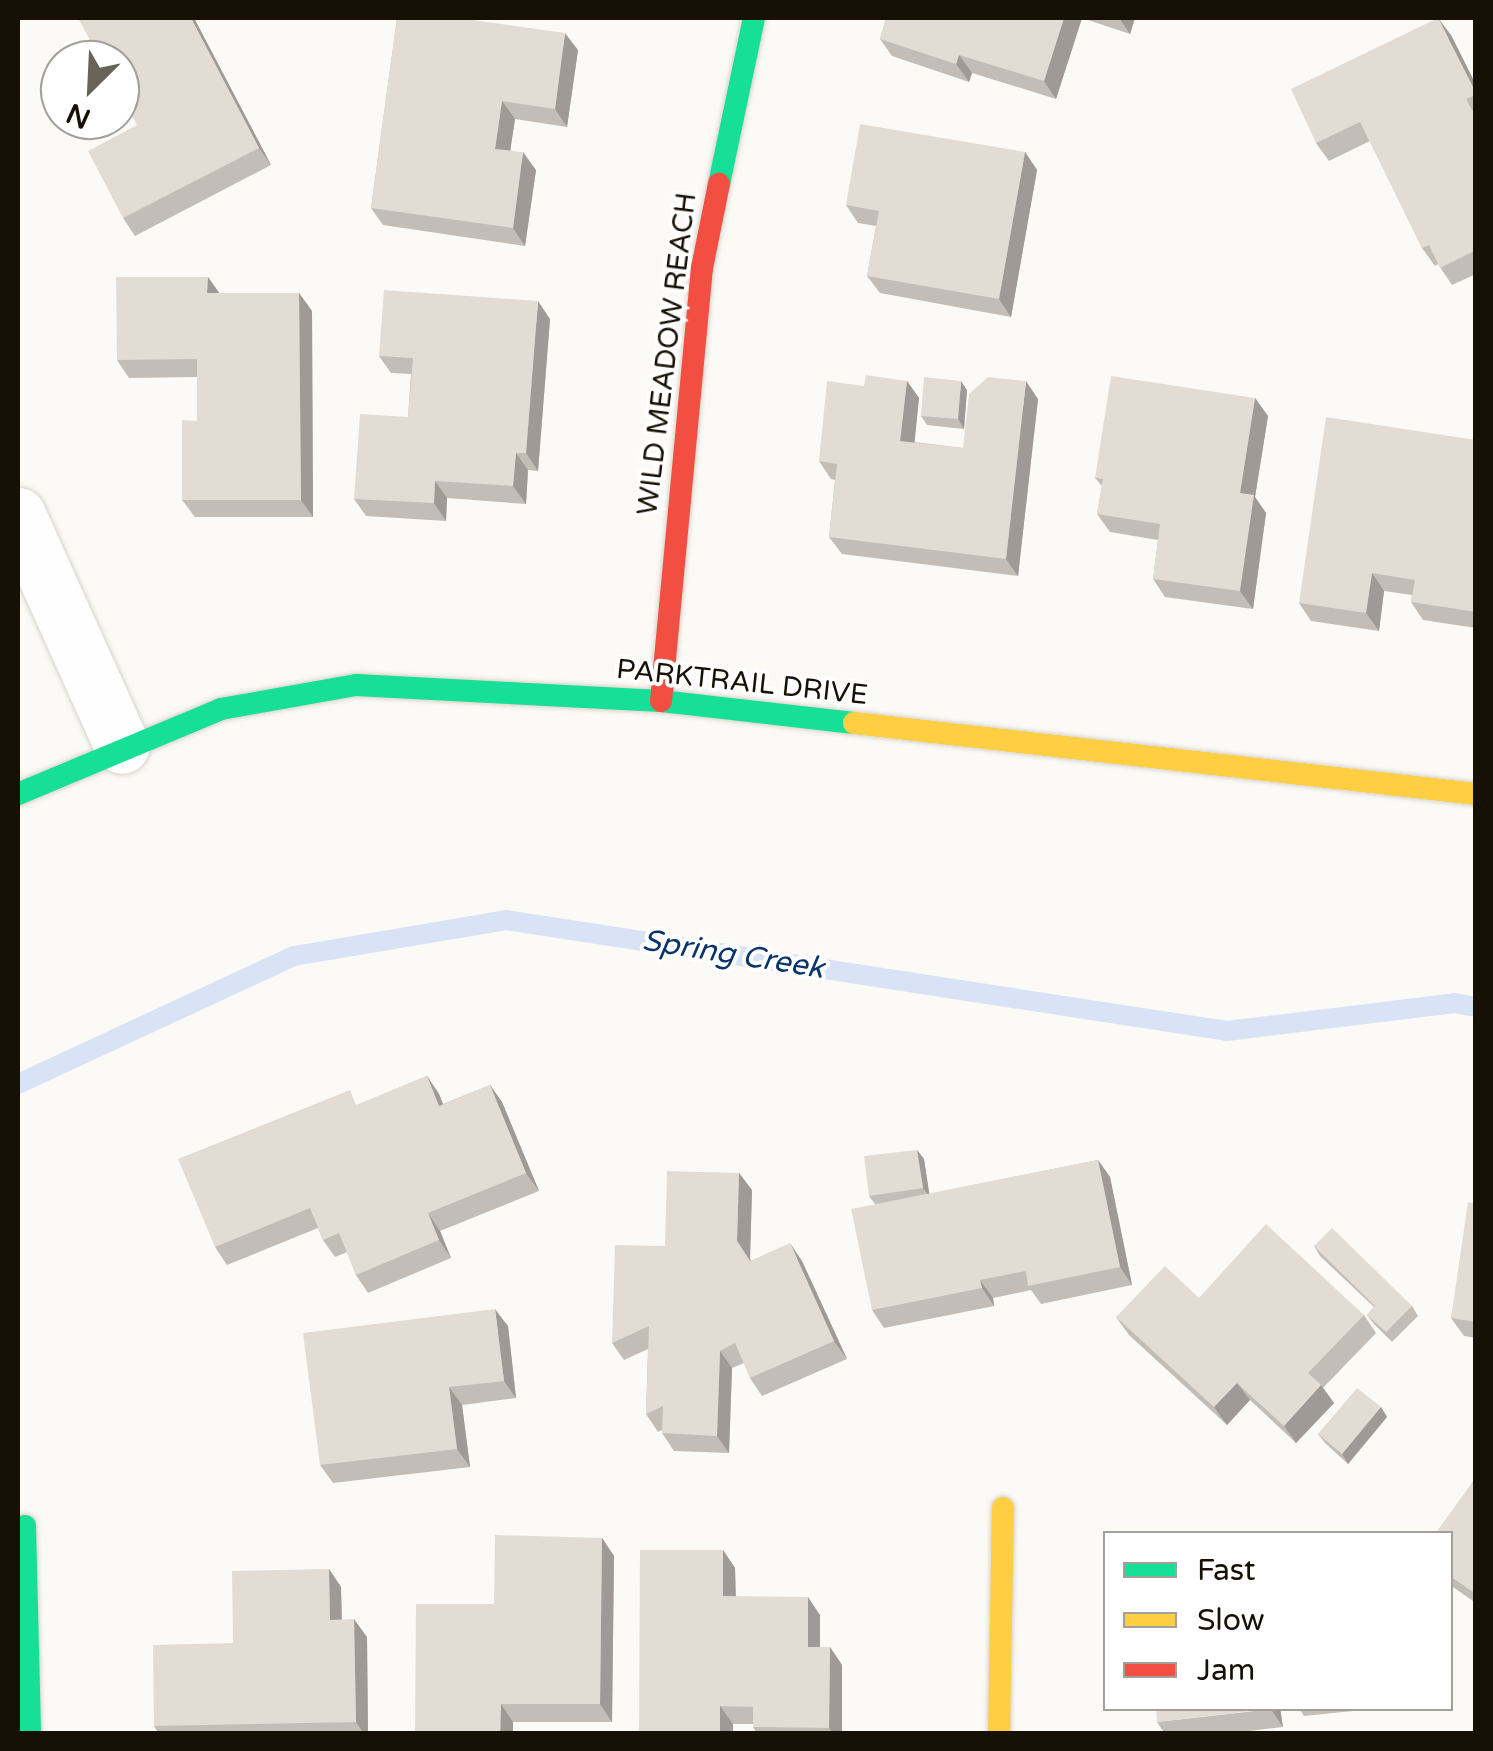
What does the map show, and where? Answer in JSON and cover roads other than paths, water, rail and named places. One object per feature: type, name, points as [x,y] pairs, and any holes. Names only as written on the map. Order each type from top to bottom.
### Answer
[{"type":"street","name":"WILD MEADOW REACH","points":[[661,700],[702,268],[754,18]]},
{"type":"street","points":[[18,515],[122,746]]},
{"type":"street","name":"PARKTRAIL DRIVE","points":[[18,794],[122,746],[220,709],[356,684],[661,700],[1476,794]]},
{"type":"street","points":[[999,1734],[1003,1508]]},
{"type":"street","points":[[25,1526],[30,1734]]},
{"type":"waterway","name":"Spring Creek","points":[[18,1084],[294,956],[506,920],[1227,1031],[1454,1003],[1476,1007]]}]
